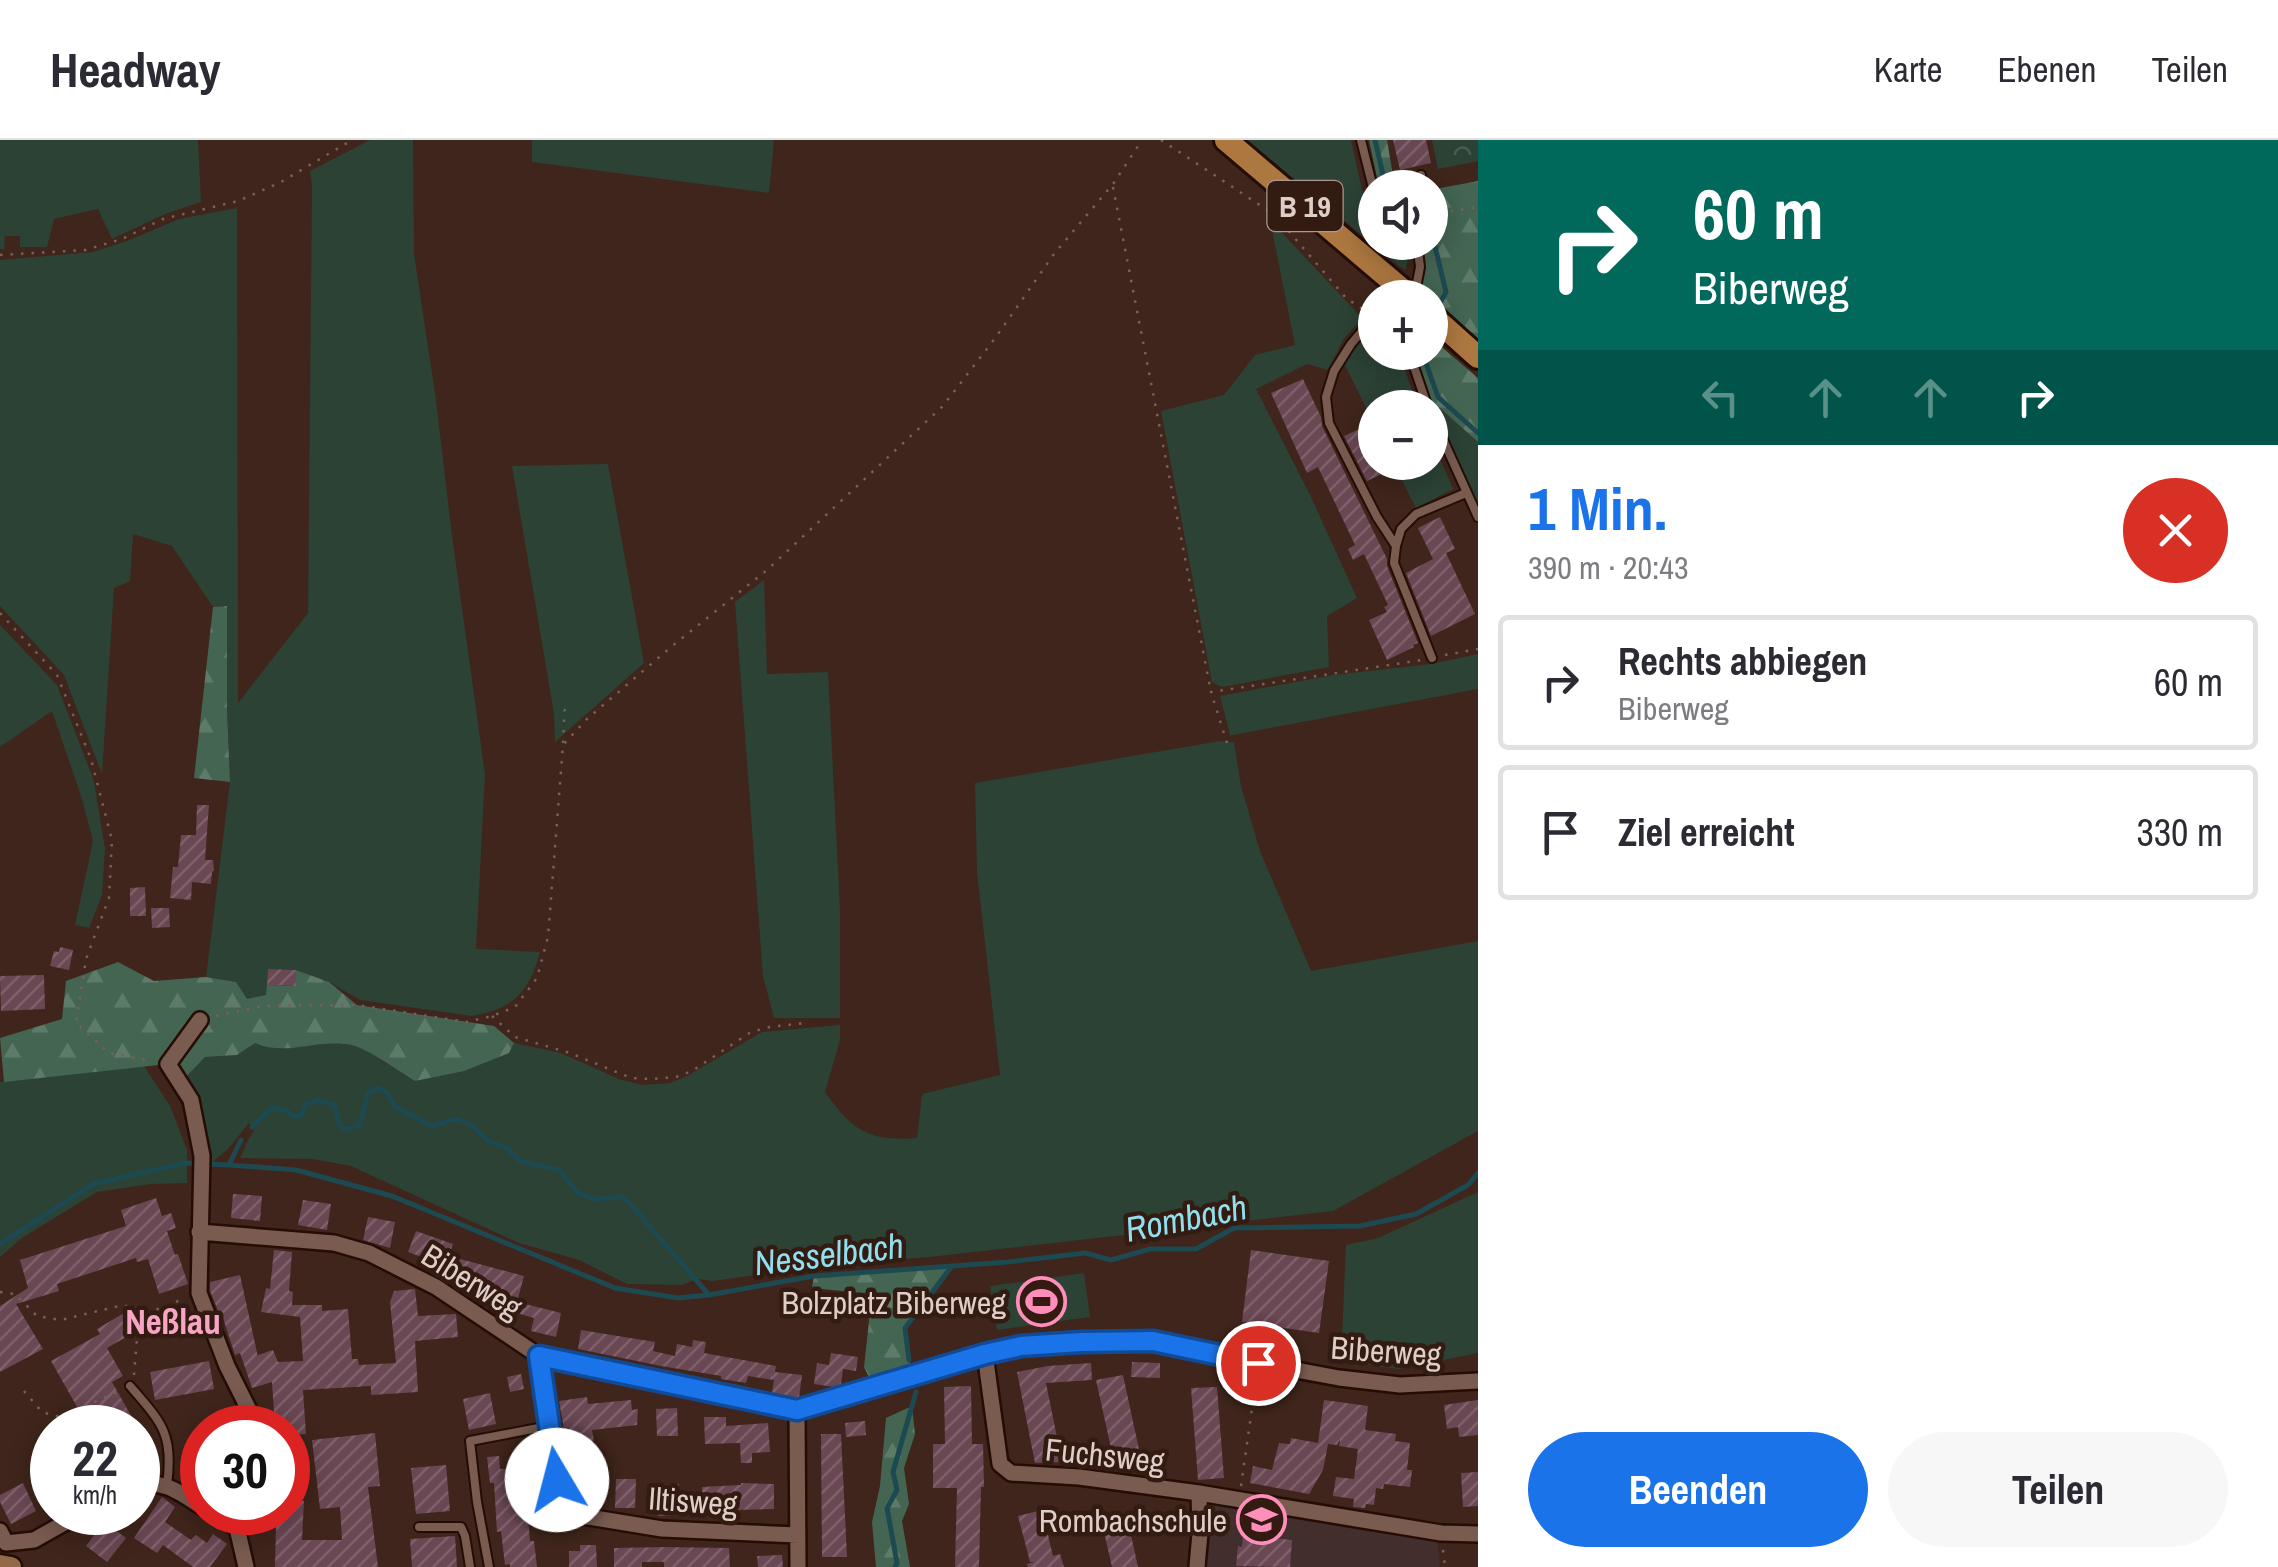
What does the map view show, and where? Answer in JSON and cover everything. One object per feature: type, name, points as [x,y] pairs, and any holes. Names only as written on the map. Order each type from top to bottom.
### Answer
[{"type":"main road","name":"B 19","points":[[1226,140],[1393,280]]},
{"type":"main road","points":[[1448,330],[1478,357]]},
{"type":"main road","points":[[0,1565],[12,1567]]},
{"type":"street","points":[[200,1020],[168,1064],[192,1100],[202,1162],[199,1293],[246,1405]]},
{"type":"street","name":"Biberweg","points":[[198,1232],[334,1243],[369,1254],[436,1287],[539,1356],[797,1410],[985,1354],[1081,1342],[1153,1341],[1339,1378],[1400,1385],[1478,1381]]},
{"type":"street","name":"Fuchsweg","points":[[985,1354],[1000,1464],[1012,1474],[1078,1477],[1441,1533],[1478,1534]]},
{"type":"street","name":"Iltisweg","points":[[539,1356],[561,1507],[576,1515],[662,1529],[797,1534]]},
{"type":"street","points":[[797,1410],[798,1567]]},
{"type":"street","points":[[160,1484],[180,1493]]},
{"type":"street","name":"Fuchsweg","points":[[1197,1567],[1199,1493]]},
{"type":"street","points":[[0,1531],[6,1544],[43,1535]]},
{"type":"street","points":[[239,1535],[246,1567]]},
{"type":"lane","points":[[1361,140],[1368,170]]},
{"type":"lane","points":[[1358,335],[1334,372],[1326,397],[1329,424],[1396,546]]},
{"type":"lane","points":[[1448,452],[1478,517]]},
{"type":"lane","points":[[1432,658],[1394,562],[1396,546],[1401,530],[1416,514],[1466,493]]},
{"type":"lane","points":[[130,1386],[166,1433],[171,1457],[167,1485]]},
{"type":"lane","points":[[489,1567],[470,1441],[549,1426]]},
{"type":"lane","points":[[419,1528],[461,1527],[470,1567]]},
{"type":"path","points":[[0,254],[84,250],[122,240],[163,219],[238,201],[352,140]]},
{"type":"path","points":[[563,745],[671,646],[767,570],[943,406],[1054,254],[1113,184],[1142,140]]},
{"type":"path","points":[[1161,140],[1275,215],[1358,308]]},
{"type":"path","points":[[1113,184],[1211,692],[1228,743]]},
{"type":"path","points":[[1448,212],[1478,208]]},
{"type":"path","points":[[0,613],[57,675],[91,759],[112,840],[109,898],[86,959],[76,1023],[109,1053],[168,1064]]},
{"type":"path","points":[[1211,692],[1478,649]]},
{"type":"path","points":[[200,1020],[263,1006],[357,1005],[467,1022],[516,1006],[538,978],[548,937],[565,704]]},
{"type":"path","points":[[492,1016],[515,1037],[570,1053],[631,1078],[651,1080],[692,1071],[751,1032],[805,1024]]},
{"type":"path","points":[[0,1292],[15,1294],[38,1316],[61,1320],[123,1305],[148,1313],[199,1293]]},
{"type":"path","points":[[24,1390],[42,1412],[60,1418],[130,1386],[137,1338],[148,1313]]},
{"type":"path","points":[[1239,1500],[1258,1363]]},
{"type":"path","points":[[1441,1533],[1446,1567]]},
{"type":"shaded area","name":"Rombachschule","points":[[1204,1500],[1437,1540],[1440,1567],[1204,1567]]},
{"type":"green space","points":[[0,140],[198,140],[201,202],[112,239],[98,209],[54,219],[47,247],[20,247],[20,236],[5,236],[4,249],[0,249]]},
{"type":"green space","points":[[370,140],[413,140],[414,254],[485,774],[476,949],[540,952],[531,978],[518,996],[499,1009],[472,1016],[360,1000],[329,982],[296,970],[268,969],[267,995],[247,1000],[236,982],[206,977],[230,782],[226,606],[213,607],[172,546],[133,534],[130,581],[114,588],[102,774],[64,675],[0,606],[0,260],[93,252],[179,219],[237,208],[238,703],[308,613],[310,171]]},
{"type":"green space","points":[[532,140],[774,140],[769,193],[532,162]]},
{"type":"green space","points":[[1247,140],[1351,140],[1358,172],[1358,232]]},
{"type":"green space","points":[[1369,140],[1387,140],[1392,170],[1375,170]]},
{"type":"green space","points":[[1432,140],[1478,140],[1478,161],[1438,169]]},
{"type":"green space","points":[[1478,181],[1478,344],[1448,318],[1448,280],[1419,280],[1419,260],[1448,260],[1448,187]]},
{"type":"green space","points":[[1270,220],[1358,314],[1358,323],[1343,340],[1328,370],[1307,364],[1256,389],[1357,598],[1327,616],[1329,667],[1222,687],[1212,682],[1161,411],[1224,395],[1255,355],[1295,345]]},
{"type":"green space","points":[[1392,260],[1407,260],[1406,270]]},
{"type":"green space","points":[[1358,344],[1358,370],[1405,370],[1412,390],[1358,391],[1343,361]]},
{"type":"green space","points":[[1448,352],[1478,378],[1478,442],[1448,415],[1448,390],[1428,390],[1421,370],[1448,370]]},
{"type":"green space","points":[[1448,415],[1478,442],[1478,511],[1448,439]]},
{"type":"green space","points":[[608,464],[644,663],[555,742],[554,714],[512,466]]},
{"type":"green space","points":[[1448,477],[1453,489],[1416,508],[1402,480]]},
{"type":"green space","points":[[764,580],[767,674],[828,672],[840,910],[840,1018],[774,1018],[763,976],[735,602]]},
{"type":"green space","points":[[227,606],[230,782],[194,778],[213,607]]},
{"type":"green space","points":[[0,625],[57,685],[94,781],[105,849],[102,895],[89,928],[75,925],[93,841],[52,711],[0,747]]},
{"type":"green space","points":[[1478,654],[1478,689],[1233,735],[1220,696],[1333,675],[1431,664]]},
{"type":"green space","points":[[1220,741],[1234,742],[1241,786],[1260,851],[1311,971],[1478,941],[1478,1131],[1333,1211],[930,1257],[831,1264],[713,1281],[698,1279],[681,1285],[627,1284],[579,1260],[519,1243],[351,1166],[313,1159],[240,1158],[254,1131],[249,1123],[210,1164],[199,1111],[185,1078],[205,1057],[237,1055],[255,1042],[278,1048],[351,1045],[415,1081],[509,1053],[514,1043],[561,1053],[642,1085],[670,1083],[687,1076],[762,1032],[840,1025],[840,1040],[825,1092],[844,1116],[863,1131],[886,1138],[917,1138],[922,1094],[1000,1075],[977,872],[975,783]]},
{"type":"green space","points":[[118,962],[154,981],[206,977],[236,982],[247,999],[266,995],[267,985],[296,986],[296,970],[329,982],[357,1005],[494,1026],[514,1043],[509,1053],[464,1071],[415,1081],[351,1045],[278,1048],[255,1043],[237,1055],[205,1057],[185,1078],[168,1064],[4,1082],[0,1038],[62,1019],[66,981]]},
{"type":"green space","points":[[144,1066],[170,1106],[187,1150],[187,1183],[97,1192],[22,1238],[0,1257],[0,1082]]},
{"type":"green space","points":[[1478,1192],[1478,1353],[1398,1369],[1341,1361],[1346,1245],[1378,1238]]},
{"type":"green space","points":[[952,1266],[905,1328],[915,1375],[874,1387],[864,1367],[872,1294],[812,1288],[814,1276]]},
{"type":"green space","name":"Bolzplatz Biberweg","points":[[1084,1273],[1090,1317],[997,1330],[990,1286]]},
{"type":"green space","points":[[912,1406],[915,1434],[904,1468],[909,1504],[902,1521],[910,1567],[876,1567],[872,1522],[880,1486],[886,1418]]},
{"type":"building","points":[[1393,140],[1426,140],[1431,163],[1400,170]]},
{"type":"building","points":[[1303,379],[1387,559],[1418,643],[1387,660],[1369,620],[1387,612],[1384,607],[1388,605],[1364,554],[1353,560],[1348,549],[1355,545],[1318,467],[1307,473],[1271,393]]},
{"type":"building","points":[[1358,430],[1358,463],[1344,436]]},
{"type":"building","points":[[1440,517],[1455,549],[1446,553],[1475,614],[1431,636],[1406,573],[1433,559],[1418,528]]},
{"type":"building","points":[[197,805],[209,805],[205,860],[213,860],[211,884],[192,882],[191,900],[170,898],[181,835],[196,835]]},
{"type":"building","points":[[145,887],[146,916],[130,916],[130,888]]},
{"type":"building","points":[[151,908],[169,908],[170,927],[152,928]]},
{"type":"building","points":[[60,947],[73,950],[69,970],[50,966],[54,951],[59,952]]},
{"type":"building","points":[[268,969],[296,970],[296,986],[267,985]]},
{"type":"building","points":[[44,975],[45,1009],[1,1011],[0,976]]},
{"type":"building","points":[[233,1194],[262,1196],[260,1221],[231,1218]]},
{"type":"building","points":[[156,1198],[162,1216],[171,1213],[176,1228],[167,1231],[188,1284],[159,1294],[148,1259],[137,1262],[136,1258],[57,1284],[59,1291],[16,1304],[43,1349],[0,1372],[0,1306],[28,1288],[20,1260],[126,1226],[121,1210]]},
{"type":"building","points":[[303,1200],[331,1204],[327,1230],[298,1225]]},
{"type":"building","points":[[368,1217],[395,1222],[390,1248],[363,1240]]},
{"type":"building","points":[[416,1231],[453,1244],[449,1256],[524,1276],[517,1302],[561,1313],[556,1337],[531,1331],[534,1318],[489,1305],[493,1290],[461,1282],[463,1272],[408,1252]]},
{"type":"building","points":[[274,1250],[292,1252],[292,1305],[322,1305],[322,1311],[348,1309],[352,1359],[358,1359],[359,1365],[396,1363],[390,1302],[394,1291],[415,1289],[418,1316],[456,1314],[458,1337],[415,1341],[418,1392],[371,1395],[371,1386],[303,1390],[304,1405],[274,1405],[272,1382],[252,1388],[240,1353],[235,1355],[210,1282],[240,1275],[258,1357],[273,1350],[278,1362],[303,1361],[300,1317],[261,1312],[266,1288],[270,1289]]},
{"type":"building","points":[[1251,1250],[1329,1261],[1319,1333],[1242,1322]]},
{"type":"building","points":[[124,1313],[135,1332],[107,1348],[123,1376],[112,1382],[125,1405],[76,1405],[51,1361],[100,1334],[97,1329]]},
{"type":"building","points":[[581,1330],[655,1342],[653,1351],[675,1356],[677,1344],[692,1347],[693,1340],[706,1342],[704,1353],[776,1366],[775,1372],[802,1375],[799,1398],[772,1393],[774,1380],[748,1376],[746,1383],[578,1349]]},
{"type":"building","points":[[831,1353],[858,1357],[856,1371],[843,1369],[841,1385],[814,1384],[817,1363],[829,1365]]},
{"type":"building","points":[[209,1361],[214,1389],[155,1400],[150,1372]]},
{"type":"building","points":[[1132,1362],[1160,1363],[1160,1378],[1131,1377]]},
{"type":"building","points":[[1091,1363],[1092,1380],[1046,1383],[1062,1462],[1035,1463],[1017,1372]]},
{"type":"building","points":[[521,1374],[524,1389],[510,1392],[507,1377]]},
{"type":"building","points":[[1123,1375],[1143,1468],[1125,1472],[1116,1471],[1096,1380]]},
{"type":"building","points":[[971,1386],[972,1444],[983,1444],[979,1567],[955,1567],[957,1488],[933,1488],[933,1444],[945,1444],[944,1387]]},
{"type":"building","points":[[1217,1387],[1224,1478],[1198,1480],[1191,1388]]},
{"type":"building","points":[[490,1393],[496,1424],[469,1430],[463,1399]]},
{"type":"building","points":[[587,1397],[588,1404],[631,1400],[632,1410],[638,1409],[637,1425],[592,1430],[594,1441],[571,1444],[559,1401]]},
{"type":"building","points":[[1324,1400],[1368,1406],[1365,1430],[1396,1434],[1395,1441],[1410,1443],[1410,1487],[1384,1484],[1383,1489],[1376,1488],[1374,1505],[1366,1504],[1365,1508],[1353,1507],[1354,1499],[1333,1496],[1336,1477],[1354,1479],[1358,1449],[1339,1446],[1340,1439],[1337,1445],[1320,1443],[1328,1444],[1323,1470],[1309,1494],[1250,1483],[1253,1466],[1272,1470],[1279,1443],[1290,1444],[1291,1438],[1318,1443]]},
{"type":"building","points":[[1478,1400],[1478,1435],[1459,1437],[1458,1427],[1447,1429],[1444,1405]]},
{"type":"building","points":[[677,1408],[678,1436],[657,1436],[656,1409]]},
{"type":"building","points":[[704,1417],[726,1417],[726,1426],[768,1423],[770,1452],[752,1453],[752,1463],[741,1463],[740,1443],[705,1444]]},
{"type":"building","points":[[865,1421],[866,1435],[846,1437],[845,1423]]},
{"type":"building","points":[[375,1433],[380,1486],[368,1487],[378,1567],[275,1567],[276,1535],[302,1535],[302,1540],[342,1540],[340,1507],[320,1509],[312,1440]]},
{"type":"building","points":[[821,1434],[841,1434],[847,1557],[822,1557]]},
{"type":"building","points":[[499,1456],[500,1469],[518,1468],[520,1480],[525,1479],[530,1541],[534,1541],[537,1567],[505,1565],[487,1457]]},
{"type":"building","points":[[446,1465],[450,1511],[416,1514],[411,1468]]},
{"type":"building","points":[[593,1465],[594,1496],[574,1496],[573,1466]]},
{"type":"building","points":[[1478,1472],[1478,1506],[1463,1507],[1461,1473]]},
{"type":"building","points":[[616,1479],[636,1479],[635,1508],[615,1508]]},
{"type":"building","points":[[23,1483],[30,1498],[30,1514],[11,1524],[0,1495]]},
{"type":"building","points":[[679,1484],[679,1515],[658,1516],[658,1485]]},
{"type":"building","points":[[774,1484],[774,1509],[702,1511],[702,1487]]},
{"type":"building","points":[[162,1497],[175,1507],[165,1522],[180,1535],[191,1540],[196,1535],[207,1543],[214,1535],[227,1544],[210,1567],[193,1567],[163,1545],[157,1553],[134,1538],[160,1535]]},
{"type":"building","points":[[1042,1510],[1053,1556],[1060,1554],[1064,1567],[1028,1567],[1034,1562],[1030,1562],[1018,1516]]},
{"type":"building","points":[[1129,1526],[1138,1567],[1112,1567],[1104,1532]]},
{"type":"building","name":"Rombachschule","points":[[1244,1528],[1264,1530],[1263,1537],[1292,1540],[1290,1567],[1236,1566]]},
{"type":"building","points":[[94,1535],[126,1538],[107,1562],[86,1546]]},
{"type":"building","points":[[455,1536],[457,1567],[412,1567],[410,1539]]},
{"type":"building","points":[[580,1545],[596,1545],[597,1567],[569,1567],[569,1551],[580,1551]]},
{"type":"building","points":[[614,1548],[729,1548],[730,1567],[664,1567],[664,1562],[642,1562],[642,1567],[614,1567]]},
{"type":"building","points":[[782,1555],[783,1567],[758,1567],[757,1556]]},
{"type":"waterway","points":[[1375,140],[1382,170]]},
{"type":"waterway","points":[[1438,260],[1443,280]]},
{"type":"waterway","points":[[1428,370],[1438,397],[1478,433]]},
{"type":"waterway","name":"Nesselbach","points":[[252,1127],[272,1108],[296,1117],[305,1105],[317,1100],[334,1105],[340,1126],[346,1130],[360,1125],[368,1093],[378,1088],[388,1093],[394,1106],[432,1126],[456,1119],[507,1148],[520,1161],[559,1170],[578,1193],[594,1199],[622,1197],[709,1295],[814,1276],[1085,1253],[1111,1260],[1150,1249],[1196,1249],[1234,1228],[1360,1226],[1416,1214],[1468,1185],[1478,1173]]},
{"type":"waterway","name":"Nesselbach","points":[[0,1244],[93,1184],[186,1163],[229,1165],[241,1140]]},
{"type":"waterway","points":[[229,1165],[296,1170],[392,1196],[615,1288],[678,1298],[708,1295]]},
{"type":"waterway","points":[[909,1360],[905,1328],[952,1266]]},
{"type":"waterway","points":[[895,1567],[887,1508],[897,1490],[893,1472],[916,1392]]},
{"type":"place","name":"Bolzplatz Biberweg","points":[[1041,1302]]},
{"type":"place","name":"Rombachschule","points":[[1262,1520]]},
{"type":"district","name":"Neßlau","points":[[173,1321]]},
{"type":"route","points":[[557,1480],[539,1356],[797,1410],[1021,1346],[1153,1341],[1258,1363]]},
{"type":"water label","name":"Rombach","points":[[1186,1218]]}]
